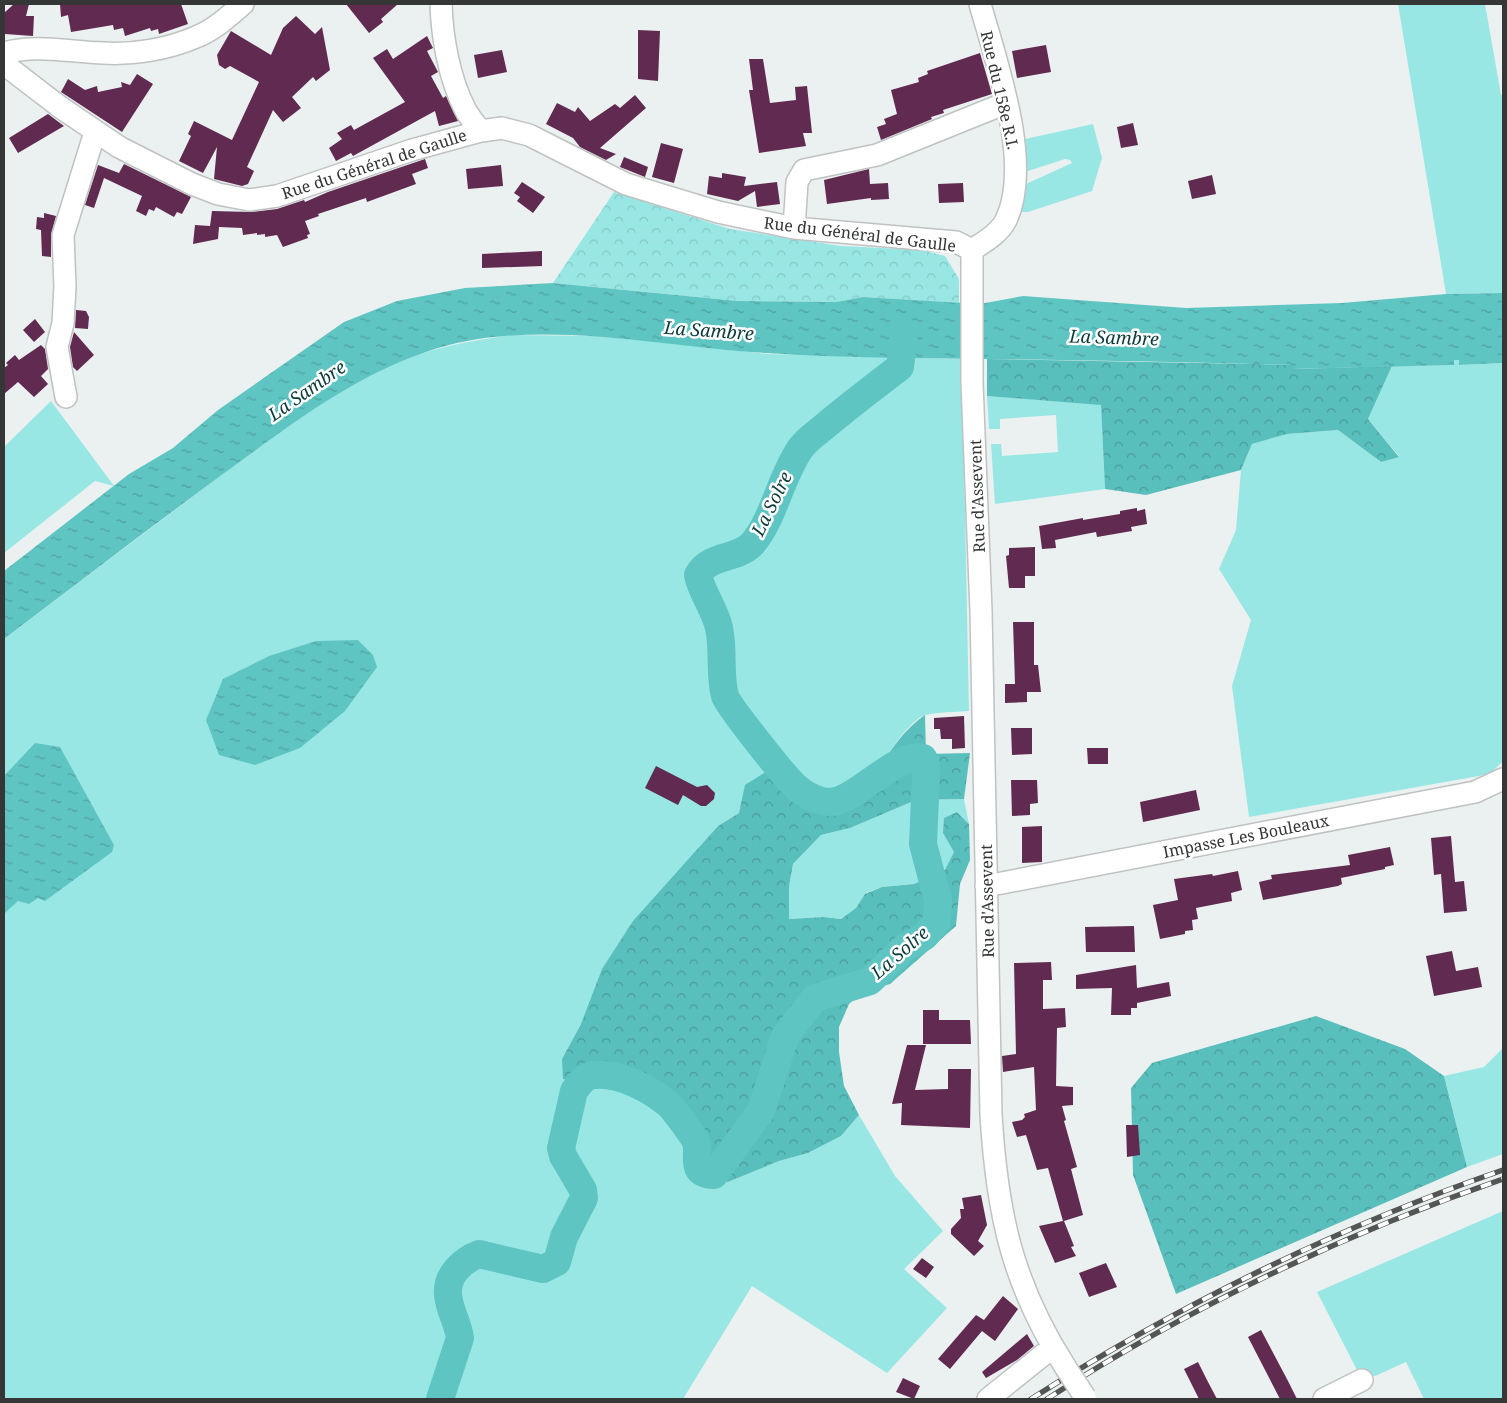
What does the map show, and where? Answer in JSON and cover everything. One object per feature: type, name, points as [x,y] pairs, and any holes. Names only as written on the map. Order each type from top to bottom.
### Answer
[{"type":"street","points":[[4,53],[19,49],[104,53],[151,49],[196,37],[216,26],[243,4]]},
{"type":"street","points":[[441,4],[447,50],[457,89],[465,110],[481,131]]},
{"type":"street","name":"Rue du 158e R.I.","points":[[972,250],[990,238],[1005,221],[1016,182],[1014,151],[1006,103],[980,4]]},
{"type":"street","name":"Rue du Général de Gaulle","points":[[4,64],[96,132],[192,184],[218,194],[248,200],[277,196],[412,150],[481,131],[502,128],[517,130],[626,184],[718,212],[794,228],[956,242],[972,250]]},
{"type":"street","points":[[794,228],[797,182],[804,170],[876,155],[1006,103]]},
{"type":"street","points":[[66,397],[57,347],[63,323],[65,286],[63,235],[96,132]]},
{"type":"street","name":"Rue d'Assevent","points":[[972,250],[972,383],[978,511],[991,1115],[999,1199],[1006,1236],[1022,1285],[1053,1347],[1086,1398]]},
{"type":"street","name":"Impasse Les Bouleaux","points":[[986,886],[1475,792],[1503,779]]},
{"type":"street","points":[[988,1399],[1053,1347]]},
{"type":"street","points":[[1324,1399],[1362,1380]]},
{"type":"green space","points":[[1398,4],[1485,4],[1501,95],[1503,95],[1503,293],[1446,294]]},
{"type":"green space","points":[[1093,124],[1102,158],[1092,191],[1028,212],[1020,212],[1026,184],[1072,163],[1070,160],[1065,159],[1025,172],[1021,140]]},
{"type":"green space","points":[[614,192],[730,229],[841,246],[921,250],[945,256],[959,279],[959,303],[863,297],[836,302],[738,301],[553,283]]},
{"type":"green space","points":[[511,335],[600,336],[768,354],[962,359],[969,711],[931,714],[917,720],[897,741],[859,805],[829,807],[798,792],[772,768],[739,813],[718,826],[701,845],[581,1024],[562,1059],[577,1082],[592,1074],[609,1073],[626,1077],[660,1096],[689,1122],[703,1139],[719,1180],[728,1182],[779,1161],[808,1153],[841,1136],[859,1115],[895,1176],[943,1231],[904,1269],[947,1308],[887,1373],[752,1286],[683,1399],[4,1399],[4,639],[268,440],[328,398],[369,375],[419,354]]},
{"type":"green space","points":[[987,359],[1293,365],[1294,369],[1392,366],[1368,419],[1399,457],[1381,462],[1338,430],[1287,434],[1252,444],[1241,470],[1146,495],[1105,489],[1101,405],[987,396]]},
{"type":"green space","points":[[1454,360],[1459,360],[1459,365],[1503,363],[1503,761],[1490,774],[1249,817],[1232,686],[1251,620],[1219,569],[1236,530],[1241,470],[1252,444],[1286,434],[1338,430],[1381,462],[1399,456],[1368,419],[1392,366],[1453,365]]},
{"type":"green space","points":[[987,396],[1101,404],[1105,489],[995,504],[991,444],[1001,444],[1002,456],[1058,452],[1056,415],[1000,419],[1000,429],[989,429]]},
{"type":"green space","points":[[51,401],[114,486],[95,481],[4,553],[4,447]]},
{"type":"green space","points":[[925,715],[926,754],[970,753],[964,799],[916,800],[850,828],[821,835],[793,864],[789,887],[789,919],[824,917],[841,919],[856,908],[865,894],[882,887],[914,884],[945,870],[954,852],[943,833],[944,818],[957,812],[969,824],[970,860],[960,884],[956,926],[890,984],[862,992],[849,1004],[839,1027],[839,1052],[844,1086],[859,1115],[841,1136],[808,1153],[779,1161],[728,1182],[718,1180],[708,1150],[699,1134],[676,1109],[660,1096],[626,1077],[609,1073],[592,1074],[577,1082],[563,1079],[562,1059],[581,1024],[602,969],[633,921],[718,826],[739,813],[745,785],[772,768],[798,792],[829,807],[859,805],[895,745]]},
{"type":"green space","points":[[964,799],[969,824],[957,812],[944,833],[954,852],[946,870],[914,884],[882,887],[866,893],[856,908],[841,919],[824,917],[789,919],[789,887],[793,864],[821,835],[850,828],[916,800]]},
{"type":"green space","points":[[1316,1016],[1405,1049],[1444,1076],[1467,1167],[1176,1294],[1133,1175],[1131,1088],[1152,1063]]},
{"type":"green space","points":[[1503,1048],[1503,1154],[1467,1167],[1444,1076],[1484,1067]]},
{"type":"green space","points":[[1503,1211],[1503,1399],[1424,1399],[1406,1362],[1375,1376],[1359,1374],[1317,1292]]},
{"type":"water","name":"La Sambre","points":[[553,283],[738,301],[836,302],[863,297],[980,304],[1023,296],[1186,308],[1342,303],[1446,294],[1503,293],[1503,363],[1459,365],[1459,360],[1454,360],[1454,365],[1293,369],[1293,365],[795,355],[725,350],[595,336],[551,334],[467,341],[426,352],[398,363],[370,376],[318,407],[192,497],[4,639],[4,571],[129,474],[173,448],[218,410],[344,322],[397,301],[465,288]]},
{"type":"water","points":[[358,640],[373,655],[377,667],[345,711],[300,748],[255,765],[219,755],[206,720],[223,679],[269,656],[316,641]]},
{"type":"water","points":[[35,743],[60,747],[114,845],[112,852],[45,901],[38,898],[29,904],[18,901],[4,914],[4,776]]},
{"type":"building","points":[[14,4],[29,4],[26,16],[34,16],[33,36],[5,34],[4,13]]},
{"type":"building","points":[[60,4],[181,4],[188,24],[159,34],[158,29],[151,31],[150,28],[125,36],[123,28],[114,30],[113,25],[71,32],[68,15],[61,17]]},
{"type":"building","points":[[346,4],[398,4],[381,19],[383,22],[369,33]]},
{"type":"building","points":[[296,16],[315,34],[322,27],[330,70],[316,81],[313,77],[292,97],[301,108],[283,122],[273,110],[247,167],[254,171],[248,184],[242,186],[214,179],[217,147],[203,173],[179,161],[191,136],[188,134],[194,121],[232,140],[259,82],[230,66],[225,69],[219,65],[217,55],[231,31],[271,55],[283,28]]},
{"type":"building","points":[[638,30],[660,31],[658,81],[638,79]]},
{"type":"building","points":[[427,36],[433,48],[427,51],[438,72],[431,76],[443,98],[446,96],[458,121],[439,126],[435,111],[353,156],[351,153],[336,161],[329,148],[342,139],[337,133],[351,125],[354,130],[405,102],[373,58],[387,49],[393,59]]},
{"type":"building","points":[[1046,45],[1051,72],[1017,78],[1012,51]]},
{"type":"building","points":[[502,50],[507,72],[478,78],[474,55]]},
{"type":"building","points":[[980,53],[992,94],[943,110],[944,113],[931,117],[932,119],[881,140],[877,127],[886,124],[884,119],[897,114],[891,90],[919,82],[918,78],[928,74],[927,71]]},
{"type":"building","points":[[749,59],[763,59],[770,103],[796,100],[795,87],[807,86],[812,133],[803,133],[806,146],[759,153],[749,90],[753,90]]},
{"type":"building","points":[[137,74],[153,84],[122,132],[61,92],[68,79],[85,90],[97,86],[98,92],[122,87],[121,82],[130,85]]},
{"type":"building","points":[[635,95],[646,108],[600,148],[616,154],[606,160],[580,147],[573,138],[546,124],[557,103],[575,112],[578,107],[590,121],[615,104],[620,108]]},
{"type":"building","points":[[48,114],[64,126],[18,153],[9,138]]},
{"type":"building","points":[[1133,123],[1138,145],[1121,148],[1117,127]]},
{"type":"building","points":[[661,143],[683,149],[674,183],[652,177]]},
{"type":"building","points":[[624,157],[648,167],[645,177],[620,167]]},
{"type":"building","points":[[425,159],[428,168],[412,174],[416,184],[367,202],[366,198],[318,214],[319,216],[305,221],[310,234],[307,235],[308,238],[283,247],[277,235],[265,237],[265,234],[257,235],[257,233],[243,235],[242,228],[219,227],[218,239],[193,244],[195,225],[210,226],[212,211],[251,212],[277,209],[304,200],[305,202],[328,192]]},
{"type":"building","points":[[124,164],[191,197],[182,214],[177,212],[174,217],[156,207],[154,211],[149,209],[146,216],[136,211],[142,196],[104,178],[94,208],[85,205],[98,165],[119,173]]},
{"type":"building","points":[[501,165],[503,186],[468,189],[466,169]]},
{"type":"building","points":[[869,169],[870,184],[888,183],[889,199],[871,200],[871,198],[827,204],[824,180]]},
{"type":"building","points":[[722,173],[746,177],[744,186],[777,182],[780,204],[757,207],[755,191],[738,201],[707,194],[709,176],[722,178]]},
{"type":"building","points":[[1212,175],[1216,194],[1192,199],[1188,181]]},
{"type":"building","points":[[522,182],[545,197],[533,213],[517,201],[520,197],[514,193]]},
{"type":"building","points":[[963,183],[964,202],[939,203],[938,184]]},
{"type":"building","points":[[44,213],[56,216],[51,235],[51,257],[42,256],[41,230],[36,229],[37,217],[44,218]]},
{"type":"building","points":[[542,251],[542,266],[482,268],[482,254]]},
{"type":"building","points":[[76,310],[86,311],[89,317],[88,329],[75,328]]},
{"type":"building","points":[[35,319],[45,332],[34,342],[23,330]]},
{"type":"building","points":[[74,332],[94,355],[77,371],[73,367],[70,347]]},
{"type":"building","points":[[41,345],[45,349],[48,369],[41,376],[48,384],[34,397],[18,382],[4,394],[4,368],[8,365],[6,363],[15,355],[19,360]]},
{"type":"building","points":[[1137,508],[1137,511],[1145,509],[1147,524],[1131,527],[1132,531],[1097,537],[1096,532],[1055,540],[1056,548],[1042,549],[1039,526],[1120,514],[1120,511]]},
{"type":"building","points":[[1035,547],[1035,576],[1025,576],[1025,588],[1009,588],[1006,556],[1009,555],[1009,548]]},
{"type":"building","points":[[1013,622],[1034,622],[1034,665],[1038,665],[1041,692],[1027,692],[1027,702],[1005,703],[1005,684],[1015,684]]},
{"type":"building","points":[[964,716],[965,748],[952,749],[952,739],[941,739],[940,729],[934,729],[934,718]]},
{"type":"building","points":[[1011,728],[1032,728],[1032,754],[1012,755]]},
{"type":"building","points":[[1087,748],[1108,748],[1108,764],[1088,764]]},
{"type":"building","points":[[656,766],[697,787],[707,785],[715,793],[714,799],[706,806],[701,806],[683,795],[678,805],[645,788]]},
{"type":"building","points":[[1011,780],[1037,780],[1038,803],[1030,804],[1030,815],[1012,816]]},
{"type":"building","points":[[1196,790],[1200,810],[1143,822],[1140,802]]},
{"type":"building","points":[[1042,826],[1042,862],[1022,863],[1022,827]]},
{"type":"building","points":[[1451,836],[1455,882],[1464,881],[1467,911],[1444,913],[1441,874],[1434,875],[1431,838]]},
{"type":"building","points":[[1390,847],[1394,865],[1385,867],[1385,869],[1341,878],[1342,884],[1338,886],[1263,900],[1259,882],[1272,879],[1271,875],[1350,865],[1348,855]]},
{"type":"building","points":[[1238,871],[1242,890],[1231,893],[1232,901],[1196,908],[1198,919],[1192,920],[1193,930],[1185,931],[1185,934],[1160,939],[1153,905],[1178,900],[1174,879],[1212,874],[1213,876]]},
{"type":"building","points":[[1134,926],[1135,952],[1086,952],[1085,927]]},
{"type":"building","points":[[1452,951],[1456,971],[1478,967],[1482,987],[1434,996],[1426,956]]},
{"type":"building","points":[[1051,962],[1052,980],[1043,980],[1043,1009],[1065,1008],[1066,1027],[1057,1028],[1056,1086],[1073,1087],[1073,1105],[1062,1106],[1066,1120],[1064,1121],[1077,1167],[1071,1169],[1083,1215],[1064,1221],[1074,1246],[1071,1247],[1076,1256],[1055,1263],[1039,1226],[1063,1221],[1048,1168],[1037,1170],[1026,1135],[1017,1137],[1012,1122],[1022,1120],[1025,1117],[1024,1114],[1036,1110],[1034,1067],[1003,1072],[1002,1056],[1016,1054],[1014,963]]},
{"type":"building","points":[[1136,965],[1137,988],[1169,982],[1171,996],[1137,1003],[1137,1008],[1131,1008],[1131,1015],[1111,1015],[1112,988],[1076,989],[1076,975]]},
{"type":"building","points":[[923,1010],[939,1010],[939,1020],[970,1020],[971,1044],[923,1044]]},
{"type":"building","points":[[907,1045],[926,1045],[915,1090],[948,1089],[948,1069],[971,1069],[970,1128],[901,1125],[902,1103],[892,1104]]},
{"type":"building","points":[[1126,1125],[1138,1125],[1140,1155],[1127,1157]]},
{"type":"building","points":[[981,1195],[987,1225],[978,1241],[984,1246],[974,1256],[951,1234],[951,1229],[961,1218],[960,1209],[964,1209],[962,1198]]},
{"type":"building","points":[[922,1258],[934,1267],[926,1278],[913,1269]]},
{"type":"building","points":[[1106,1263],[1117,1287],[1089,1297],[1079,1273]]},
{"type":"building","points":[[1003,1296],[1018,1309],[995,1341],[982,1331],[950,1369],[938,1359],[976,1315],[984,1320]]},
{"type":"building","points":[[1261,1330],[1297,1399],[1280,1399],[1248,1337]]},
{"type":"building","points":[[1027,1334],[1034,1346],[1017,1360],[986,1378],[982,1372]]},
{"type":"building","points":[[1198,1362],[1217,1399],[1199,1399],[1184,1369]]},
{"type":"building","points":[[903,1378],[920,1386],[914,1399],[896,1392]]},
{"type":"waterway","name":"La Solre","points":[[440,1399],[460,1338],[448,1295],[450,1281],[457,1269],[467,1260],[479,1254],[543,1269],[557,1262],[564,1237],[584,1198],[583,1190],[563,1156],[561,1148],[574,1091],[583,1080],[591,1075],[605,1075],[624,1079],[661,1098],[674,1110],[694,1138],[700,1171],[705,1174],[714,1175],[761,1111],[785,1036],[815,998],[870,981],[904,948],[925,936],[936,923],[938,901],[923,844],[926,774],[926,763],[923,758],[903,761],[846,797],[836,801],[825,802],[808,796],[799,789],[789,780],[757,741],[725,696],[719,628],[698,575],[709,564],[739,553],[752,544],[766,523],[793,460],[802,446],[900,367],[904,332]]},
{"type":"railway","points":[[1031,1399],[1144,1332],[1202,1300],[1261,1271],[1380,1217],[1441,1192],[1503,1170]]},
{"type":"railway","points":[[1047,1399],[1155,1334],[1268,1276],[1385,1224],[1503,1179]]}]
